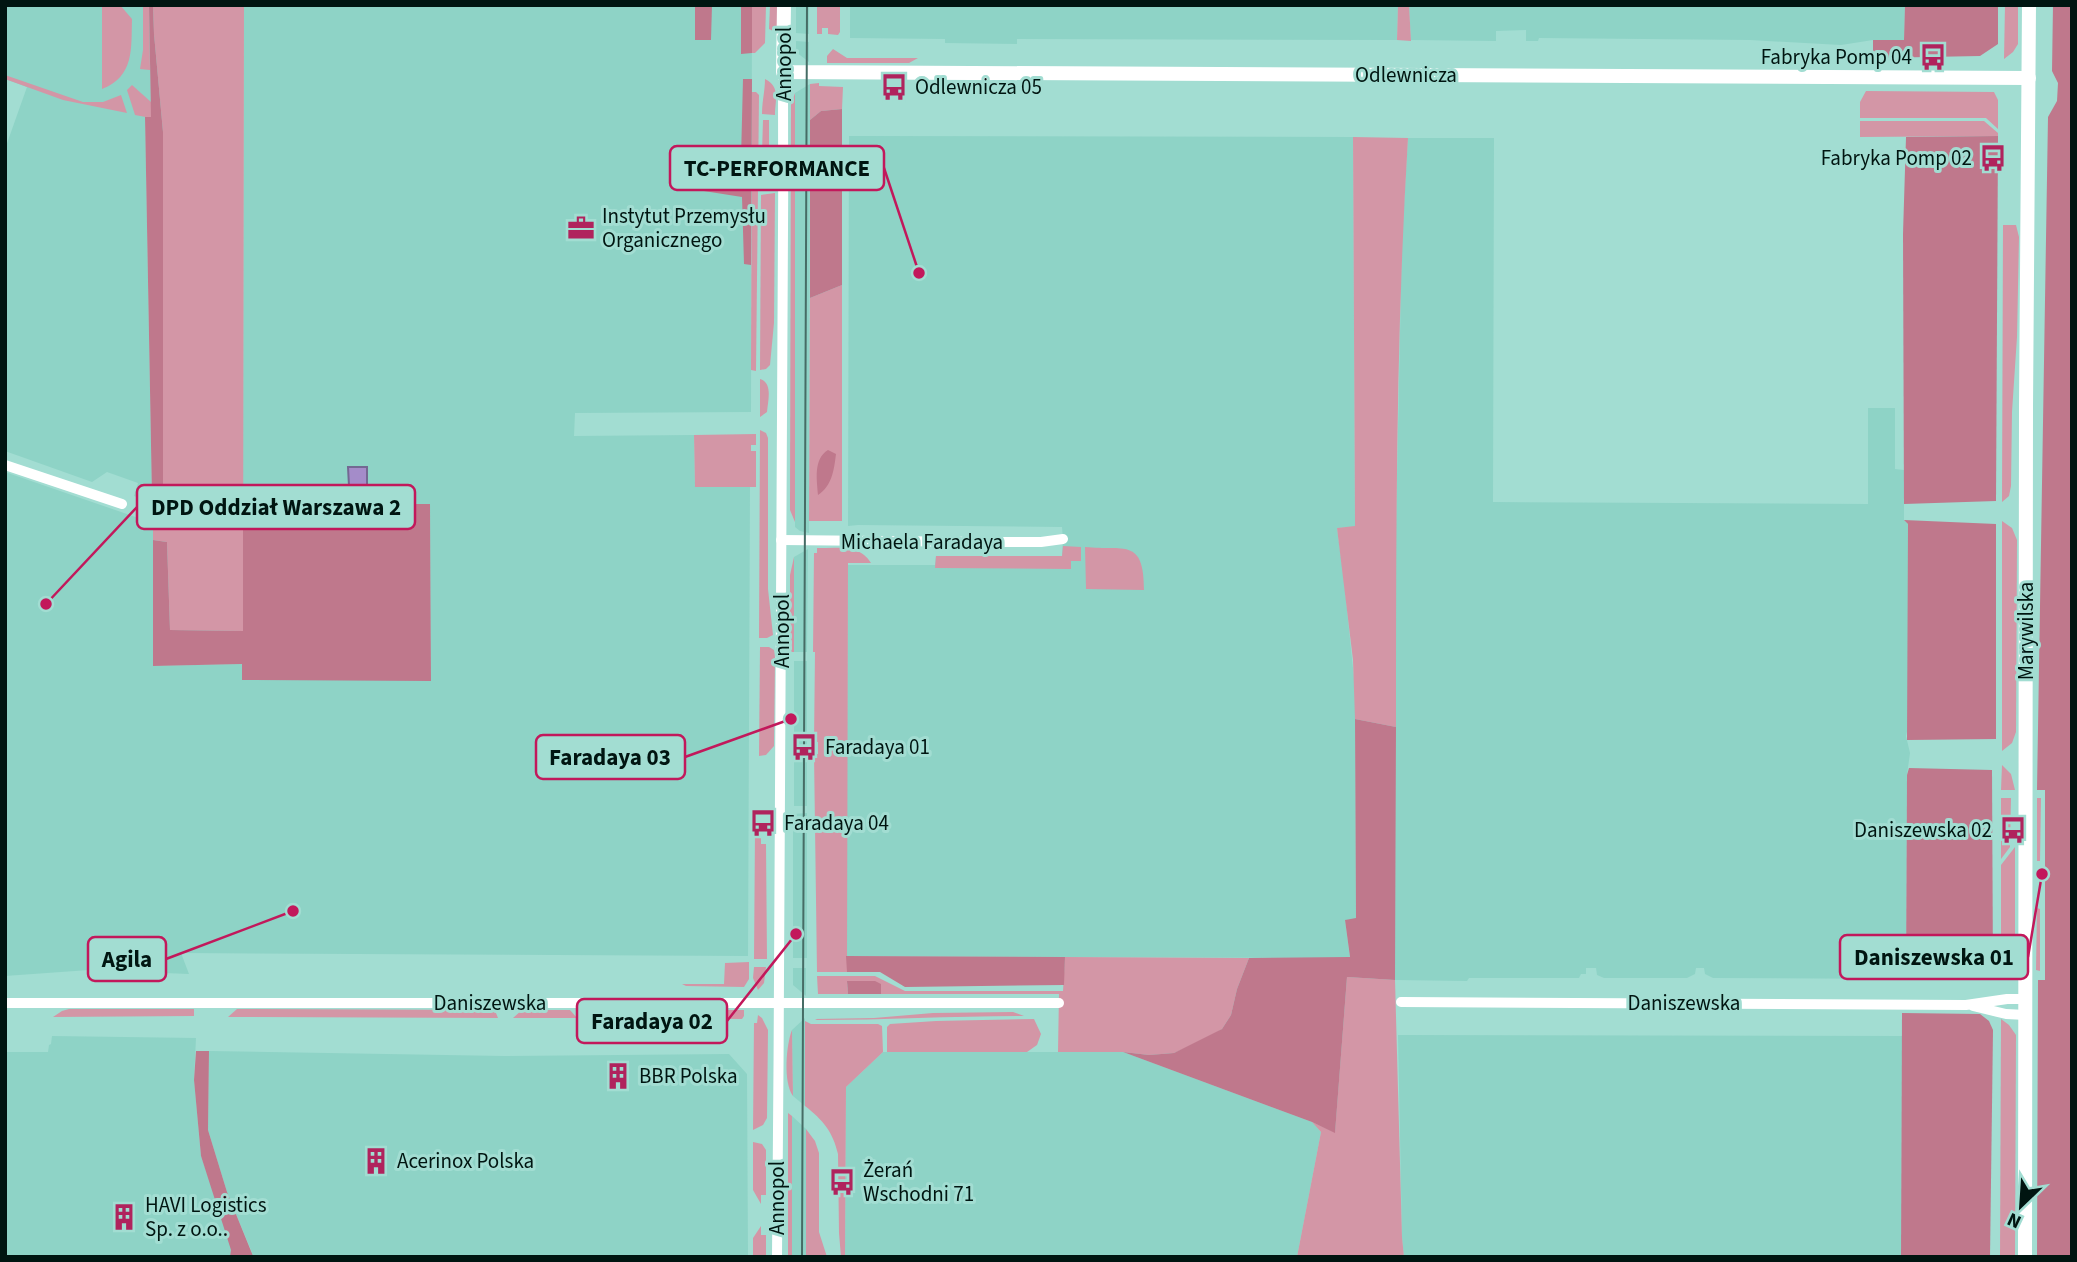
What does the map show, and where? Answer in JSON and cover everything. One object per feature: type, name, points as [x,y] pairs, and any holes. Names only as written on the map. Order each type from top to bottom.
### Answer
[{"type":"street","name":"Annopol","points":[[777,1257],[784,5]]},
{"type":"street","name":"Marywilska","points":[[2025,1257],[2029,5]]},
{"type":"street","name":"Odlewnicza","points":[[783,72],[2029,78]]},
{"type":"street","points":[[5,465],[122,505]]},
{"type":"street","name":"Michaela Faradaya","points":[[781,540],[1041,542],[1063,539]]},
{"type":"street","name":"Daniszewska","points":[[1401,1002],[1966,1005],[2026,999]]},
{"type":"street","name":"Daniszewska","points":[[5,1003],[1059,1003]]},
{"type":"street","name":"Daniszewska","points":[[1966,1005],[2006,1014],[2026,1015]]},
{"type":"shaded area","points":[[5,5],[149,5],[151,118],[145,117],[152,503],[134,496],[138,483],[107,472],[92,482],[5,451],[5,149],[27,87],[5,79]]},
{"type":"shaded area","points":[[102,5],[120,5],[132,19],[131,50],[126,69],[113,83],[102,89]]},
{"type":"shaded area","points":[[143,5],[149,5],[150,70],[140,69],[143,50]]},
{"type":"shaded area","points":[[149,5],[153,5],[163,132],[163,500],[152,499],[145,117],[151,117]]},
{"type":"shaded area","points":[[153,5],[244,5],[243,631],[170,630],[167,542],[153,540],[153,524],[158,521],[186,524],[186,520],[167,515],[163,508],[163,132]]},
{"type":"shaded area","points":[[244,5],[752,5],[751,412],[575,413],[574,436],[694,435],[695,487],[750,487],[748,956],[181,953],[189,974],[89,970],[5,976],[5,472],[153,523],[153,666],[242,664],[243,680],[431,680],[430,504],[243,504]]},
{"type":"shaded area","points":[[695,5],[712,5],[711,40],[695,40]]},
{"type":"shaded area","points":[[741,5],[752,5],[752,53],[741,54]]},
{"type":"shaded area","points":[[752,5],[766,5],[765,43],[755,53],[752,53]]},
{"type":"shaded area","points":[[770,5],[777,5],[777,33],[769,29]]},
{"type":"shaded area","points":[[796,5],[809,5],[809,34],[796,33]]},
{"type":"shaded area","points":[[817,5],[840,5],[838,35],[828,34],[828,28],[822,28],[822,34],[817,34]]},
{"type":"shaded area","points":[[850,5],[1398,5],[1397,40],[1017,39],[1017,44],[945,43],[945,39],[850,38]]},
{"type":"shaded area","points":[[1398,5],[1409,5],[1411,41],[1397,40]]},
{"type":"shaded area","points":[[1409,5],[1905,5],[1904,40],[1873,40],[1841,45],[1750,40],[1539,38],[1538,41],[1526,41],[1526,30],[1496,31],[1496,41],[1411,40]]},
{"type":"shaded area","points":[[1905,5],[1998,5],[1998,44],[1980,56],[1875,58],[1873,40],[1904,40]]},
{"type":"shaded area","points":[[2005,5],[2018,5],[2018,44],[2004,59]]},
{"type":"shaded area","points":[[2053,5],[2072,5],[2072,1257],[2037,1257],[2038,980],[2045,980],[2045,790],[2037,790],[2048,117],[2057,101],[2058,83],[2052,71]]},
{"type":"shaded area","points":[[796,41],[809,42],[809,62],[796,52]]},
{"type":"shaded area","points":[[833,49],[847,58],[918,58],[909,63],[827,63],[827,56]]},
{"type":"shaded area","points":[[5,75],[83,102],[103,102],[121,95],[127,113],[63,100],[5,79]]},
{"type":"shaded area","points":[[743,79],[752,79],[751,265],[744,264],[742,197],[691,189],[690,171],[741,159]]},
{"type":"shaded area","points":[[765,79],[775,90],[775,115],[762,114]]},
{"type":"shaded area","points":[[819,83],[819,86],[843,87],[842,109],[821,111],[810,120],[810,84]]},
{"type":"shaded area","points":[[810,84],[809,533],[795,527],[795,93]]},
{"type":"shaded area","points":[[132,85],[151,102],[151,118],[135,115],[127,90]]},
{"type":"shaded area","points":[[1866,91],[1994,92],[1998,100],[1998,129],[1986,118],[1860,118],[1860,102]]},
{"type":"shaded area","points":[[752,92],[759,95],[756,371],[751,370]]},
{"type":"shaded area","points":[[795,93],[795,522],[790,510],[791,105]]},
{"type":"shaded area","points":[[842,109],[842,285],[810,298],[810,120],[821,111]]},
{"type":"shaded area","points":[[763,120],[769,120],[769,188],[761,187]]},
{"type":"shaded area","points":[[1860,121],[1984,121],[1998,136],[1860,137]]},
{"type":"shaded area","points":[[849,136],[1353,137],[1355,527],[1337,528],[1355,688],[1356,919],[1345,920],[1350,958],[846,956],[848,565],[935,565],[936,556],[1062,556],[1063,539],[1062,527],[848,526]]},
{"type":"shaded area","points":[[1998,136],[1996,501],[1904,504],[1903,234],[1906,137]]},
{"type":"shaded area","points":[[1353,137],[1408,138],[1399,359],[1396,727],[1355,719],[1353,660],[1337,528],[1355,526]]},
{"type":"shaded area","points":[[1408,138],[1494,138],[1493,502],[1868,504],[1868,408],[1895,408],[1895,469],[1904,470],[1904,520],[1908,524],[1906,736],[1910,753],[1907,775],[1906,979],[1713,978],[1705,974],[1704,968],[1696,968],[1695,974],[1687,978],[1604,978],[1597,975],[1596,968],[1586,968],[1586,974],[1581,974],[1579,978],[1395,980],[1396,526],[1402,239]]},
{"type":"shaded area","points":[[775,193],[774,323],[770,365],[760,370],[761,195]]},
{"type":"shaded area","points":[[2003,225],[2016,225],[2019,237],[2011,486],[2009,496],[2002,502]]},
{"type":"shaded area","points":[[842,285],[842,521],[809,521],[810,298]]},
{"type":"shaded area","points":[[760,379],[767,384],[769,392],[767,412],[760,417]]},
{"type":"shaded area","points":[[760,430],[766,433],[768,438],[768,589],[773,635],[767,638],[759,638]]},
{"type":"shaded area","points":[[756,434],[756,445],[751,445],[751,451],[756,451],[756,487],[695,487],[694,435]]},
{"type":"shaded area","points":[[828,450],[836,454],[833,472],[826,487],[818,495],[818,464]]},
{"type":"shaded area","points":[[348,467],[367,467],[367,486],[349,486]]},
{"type":"shaded area","points":[[243,504],[430,504],[431,681],[242,680],[242,664],[153,666],[153,540],[167,542],[170,630],[243,631]]},
{"type":"shaded area","points":[[1904,520],[1996,524],[1996,739],[1907,740],[1908,524]]},
{"type":"shaded area","points":[[2002,521],[2012,528],[2017,540],[2016,732],[2012,743],[2002,751]]},
{"type":"shaded area","points":[[1063,546],[1081,547],[1081,561],[1071,561],[1071,569],[935,568],[936,556],[1062,556]]},
{"type":"shaded area","points":[[1085,547],[1121,548],[1136,554],[1143,573],[1144,590],[1086,589]]},
{"type":"shaded area","points":[[817,548],[854,550],[871,563],[848,563],[847,972],[817,972],[814,754],[818,754],[818,742],[814,742],[813,652],[814,553],[817,553]]},
{"type":"shaded area","points":[[808,549],[807,652],[794,652],[794,557]]},
{"type":"shaded area","points":[[794,557],[794,652],[790,652],[790,575]]},
{"type":"shaded area","points":[[760,647],[774,650],[775,657],[774,746],[766,755],[759,756]]},
{"type":"shaded area","points":[[794,661],[807,661],[807,806],[794,806]]},
{"type":"shaded area","points":[[1355,719],[1396,727],[1395,980],[1347,977],[1335,1133],[1123,1052],[1149,1055],[1174,1053],[1222,1029],[1231,1015],[1237,989],[1249,958],[1350,957],[1345,920],[1356,918]]},
{"type":"shaded area","points":[[2002,765],[2011,774],[2015,790],[2001,790]]},
{"type":"shaded area","points":[[1909,768],[1992,770],[1993,978],[1906,979]]},
{"type":"shaded area","points":[[2001,798],[2011,798],[2010,847],[2001,859]]},
{"type":"shaded area","points":[[2037,798],[2041,798],[2040,861],[2037,861]]},
{"type":"shaded area","points":[[807,813],[807,958],[793,958],[793,814]]},
{"type":"shaded area","points":[[755,831],[761,831],[761,844],[766,844],[767,959],[754,959]]},
{"type":"shaded area","points":[[2015,847],[2015,970],[2001,970],[2001,865]]},
{"type":"shaded area","points":[[2037,908],[2040,909],[2040,971],[2036,970]]},
{"type":"shaded area","points":[[846,956],[1065,957],[1064,985],[905,987],[880,972],[847,972]]},
{"type":"shaded area","points":[[1065,957],[1249,958],[1237,989],[1231,1015],[1222,1029],[1207,1039],[1174,1053],[1149,1055],[1123,1052],[1058,1052],[1059,994],[881,994],[881,984],[847,981],[848,994],[818,994],[817,976],[875,976],[905,991],[1063,991]]},
{"type":"shaded area","points":[[749,962],[749,979],[744,987],[682,984],[724,984],[725,963]]},
{"type":"shaded area","points":[[754,967],[766,967],[764,983],[758,990],[753,978]]},
{"type":"shaded area","points":[[793,968],[806,968],[806,996],[793,985]]},
{"type":"shaded area","points":[[1347,977],[1395,980],[1404,1257],[1297,1257],[1321,1132],[1312,1122],[1335,1132]]},
{"type":"shaded area","points":[[847,981],[875,981],[881,984],[881,994],[848,994]]},
{"type":"shaded area","points":[[69,1009],[194,1009],[194,1016],[53,1017]]},
{"type":"shaded area","points":[[237,1009],[489,1010],[496,1013],[498,1018],[228,1017]]},
{"type":"shaded area","points":[[522,1010],[570,1010],[577,1018],[513,1018]]},
{"type":"shaded area","points":[[603,1010],[744,1010],[744,1016],[742,1019],[592,1018]]},
{"type":"shaded area","points":[[1013,1012],[1024,1016],[815,1019],[933,1013]]},
{"type":"shaded area","points":[[1902,1013],[1980,1014],[1989,1021],[1993,1030],[1990,1257],[1901,1257]]},
{"type":"shaded area","points":[[758,1015],[768,1030],[767,1118],[763,1125],[753,1130],[754,1023],[757,1023]]},
{"type":"shaded area","points":[[805,1018],[805,1106],[793,1096],[792,1030]]},
{"type":"shaded area","points":[[1034,1019],[1041,1034],[1037,1045],[1027,1052],[887,1052],[887,1027],[890,1024]]},
{"type":"shaded area","points":[[2001,1019],[2016,1035],[2015,1257],[2000,1257]]},
{"type":"shaded area","points":[[805,1021],[811,1024],[882,1026],[883,1052],[846,1087],[845,1257],[841,1257],[839,1233],[838,1154],[826,1127],[805,1106]]},
{"type":"shaded area","points":[[792,1030],[793,1096],[786,1064]]},
{"type":"shaded area","points":[[1398,1035],[1902,1036],[1901,1257],[1404,1257]]},
{"type":"shaded area","points":[[52,1036],[196,1038],[194,1080],[201,1156],[208,1176],[253,1255],[227,1192],[208,1130],[209,1051],[504,1056],[729,1054],[747,1074],[748,1257],[5,1257],[5,1052],[48,1052]]},
{"type":"shaded area","points":[[196,1051],[209,1051],[208,1130],[227,1192],[253,1256],[256,1257],[230,1257],[231,1250],[201,1156],[194,1080]]},
{"type":"shaded area","points":[[883,1052],[1123,1052],[1312,1122],[1321,1132],[1297,1257],[845,1257],[846,1087]]},
{"type":"shaded area","points":[[788,1113],[792,1116],[792,1257],[788,1257]]},
{"type":"shaded area","points":[[792,1116],[806,1129],[806,1257],[792,1257]]},
{"type":"shaded area","points":[[806,1129],[815,1141],[819,1153],[819,1232],[827,1257],[806,1257]]},
{"type":"shaded area","points":[[753,1142],[762,1144],[766,1150],[766,1195],[761,1195],[761,1204],[753,1190]]},
{"type":"shaded area","points":[[761,1226],[761,1235],[766,1235],[766,1257],[753,1257],[753,1238]]},
{"type":"tram line","points":[[802,1257],[807,5]]},
{"type":"place","name":"Fabryka Pomp 04","points":[[1933,57]]},
{"type":"place","name":"Odlewnicza 05","points":[[894,87]]},
{"type":"place","name":"Fabryka Pomp 02","points":[[1993,158]]},
{"type":"place","name":"Instytut Przemysłu Organicznego","points":[[581,228]]},
{"type":"place","name":"TC-PERFORMANCE","points":[[919,273]]},
{"type":"place","name":"DPD Oddział Warszawa 2","points":[[46,604]]},
{"type":"place","name":"Faradaya 03","points":[[791,719]]},
{"type":"place","name":"Faradaya 01","points":[[804,747]]},
{"type":"place","name":"Faradaya 04","points":[[763,823]]},
{"type":"place","name":"Daniszewska 02","points":[[2013,830]]},
{"type":"place","name":"Daniszewska 01","points":[[2042,874]]},
{"type":"place","name":"Agila","points":[[293,911]]},
{"type":"place","name":"Faradaya 02","points":[[796,934]]},
{"type":"place","name":"BBR Polska","points":[[618,1076]]},
{"type":"place","name":"Acerinox Polska","points":[[376,1161]]},
{"type":"place","name":"Żerań Wschodni 71","points":[[842,1182]]},
{"type":"place","name":"HAVI Logistics Sp. z o.o..","points":[[124,1217]]}]
